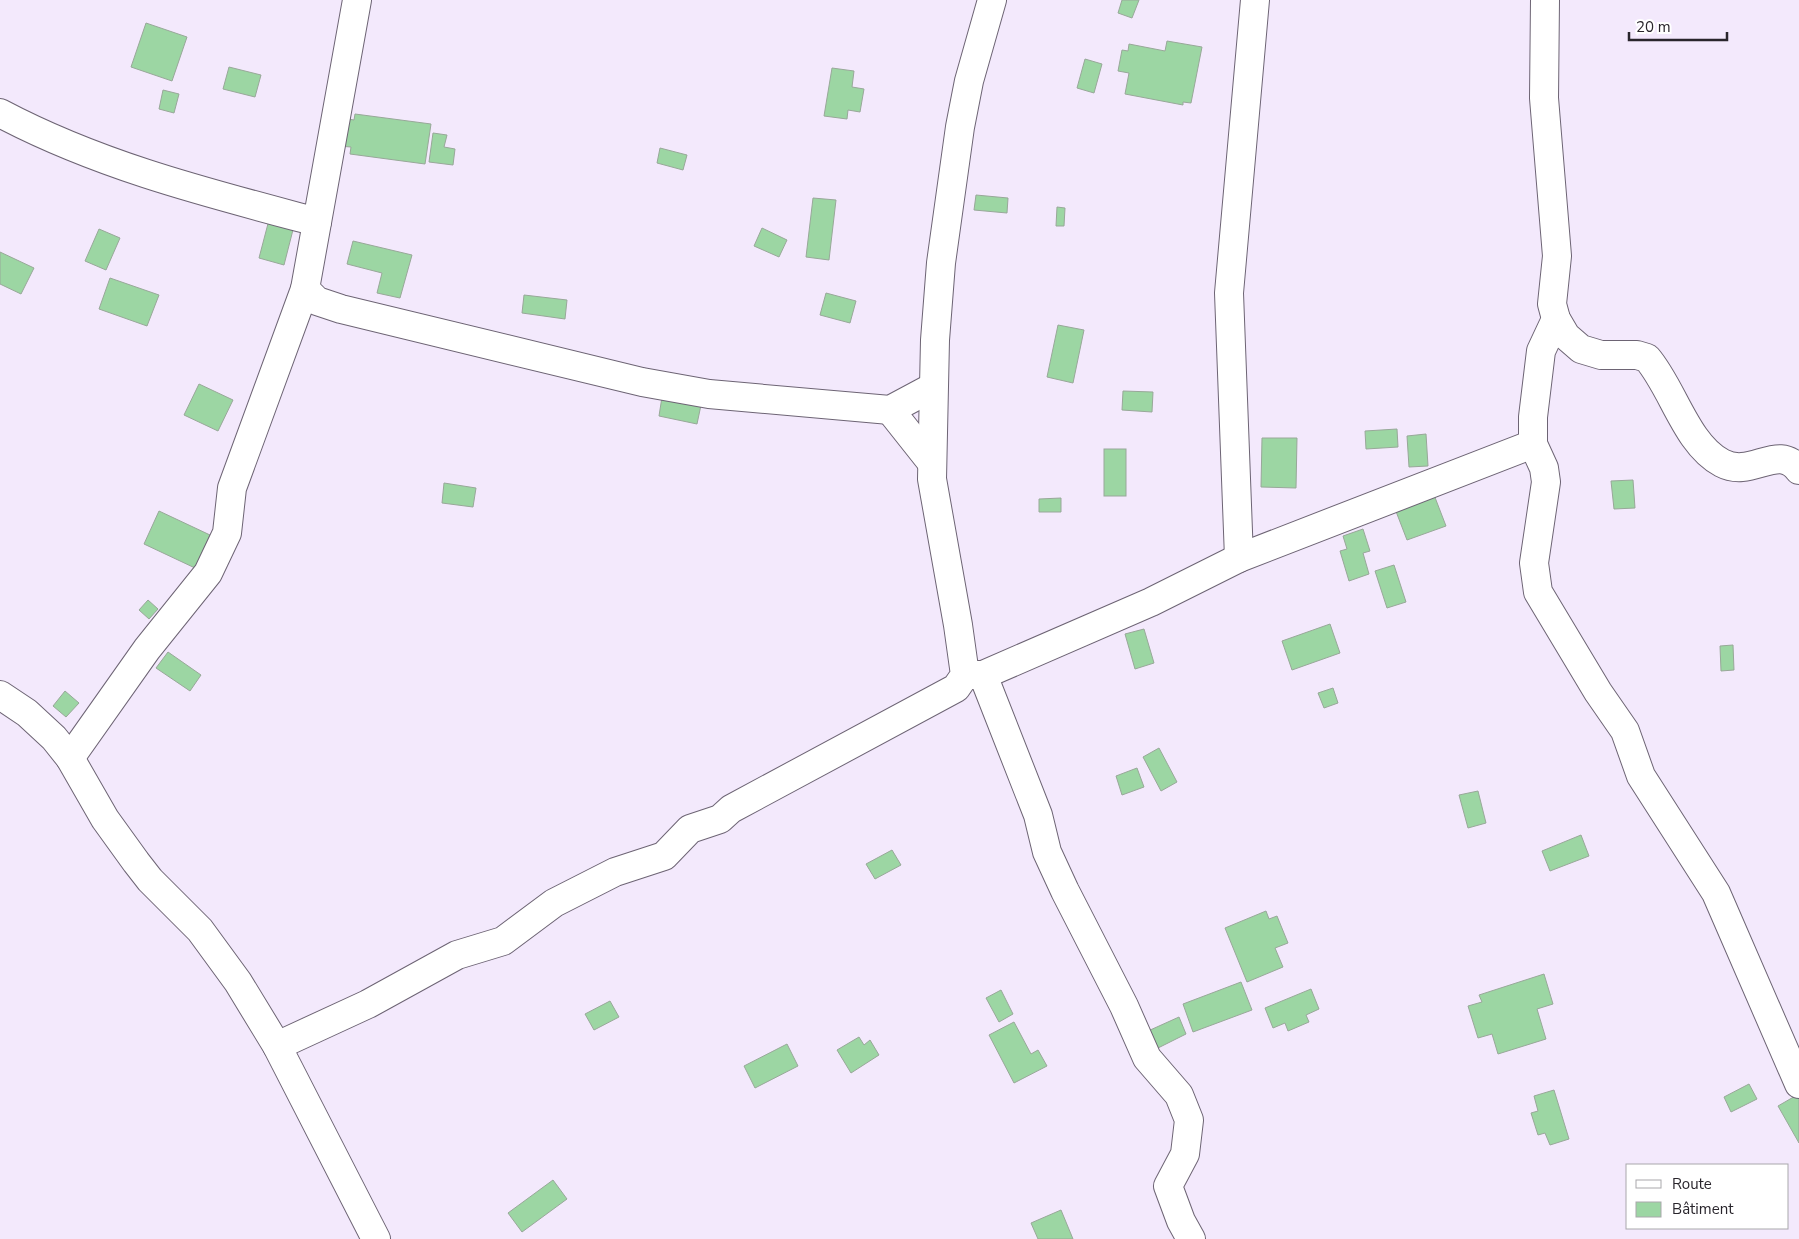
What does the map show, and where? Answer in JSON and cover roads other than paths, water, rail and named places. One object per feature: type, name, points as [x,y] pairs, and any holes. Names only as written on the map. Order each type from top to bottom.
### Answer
[{"type":"street","points":[[70,758],[147,649],[208,573],[227,533],[232,488],[305,289],[357,0]]},
{"type":"street","points":[[992,0],[970,81],[960,127],[941,263],[934,387],[932,462],[934,500],[958,625],[974,675],[1038,815],[1047,852],[1061,883],[1124,1006],[1147,1058],[1178,1095],[1189,1120],[1185,1154],[1168,1186],[1178,1214],[1191,1239]]},
{"type":"street","points":[[1239,558],[1229,293],[1255,0]]},
{"type":"street","points":[[1545,0],[1544,98],[1557,256],[1552,304],[1556,319],[1566,336],[1581,349],[1601,355],[1637,355],[1647,358],[1691,430],[1706,449],[1723,464],[1743,468],[1780,458],[1797,462]]},
{"type":"street","points":[[0,112],[24,125],[110,162],[160,180],[317,222]]},
{"type":"street","points":[[305,289],[317,301],[341,309],[642,382],[708,394],[890,410],[934,387]]},
{"type":"street","points":[[1556,319],[1541,351],[1535,385],[1533,444],[1544,468],[1546,482],[1534,563],[1538,592],[1598,692],[1625,731],[1641,776],[1716,893],[1799,1084]]},
{"type":"street","points":[[890,410],[932,462]]},
{"type":"street","points":[[277,1046],[368,1004],[457,956],[503,941],[554,903],[615,872],[664,856],[690,829],[720,818],[731,809],[952,692],[974,675],[1151,602],[1239,558],[1533,444]]},
{"type":"street","points":[[0,695],[27,713],[54,738],[70,758],[105,819],[122,844],[150,880],[200,930],[238,982],[277,1046],[376,1239]]}]
